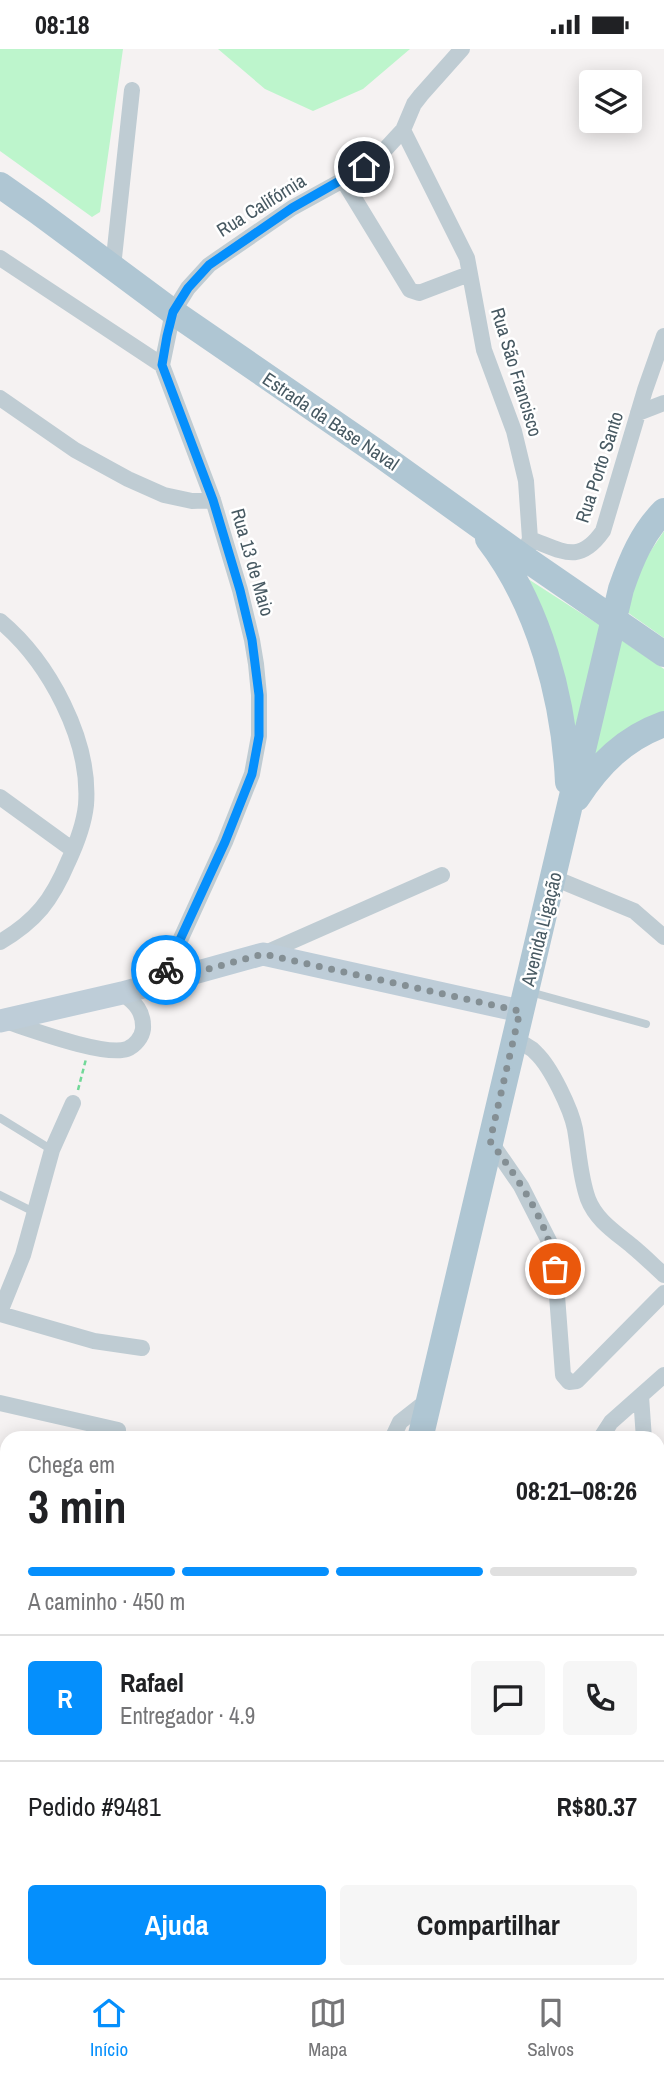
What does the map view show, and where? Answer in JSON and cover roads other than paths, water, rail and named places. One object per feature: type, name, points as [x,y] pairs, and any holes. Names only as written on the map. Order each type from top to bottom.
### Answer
[{"type":"main road","name":"Estrada da Base Naval","points":[[0,185],[173,312],[475,522],[494,547],[526,561]]},
{"type":"main road","name":"Avenida Ligação","points":[[422,1431],[621,589],[643,537],[664,511]]},
{"type":"main road","points":[[526,561],[664,654]]},
{"type":"main road","points":[[526,561],[540,636],[558,708],[569,811]]},
{"type":"main road","points":[[569,811],[604,761],[640,734],[664,724]]},
{"type":"main road","points":[[2,1021],[122,993],[263,954],[523,1001]]},
{"type":"street","name":"Rua Califórnia","points":[[173,312],[188,288],[209,265],[281,215],[343,180],[380,155],[402,130],[414,104],[462,49]]},
{"type":"street","points":[[113,267],[132,90]]},
{"type":"street","name":"Rua São Francisco","points":[[402,130],[467,258],[484,350],[509,416],[526,481],[526,561]]},
{"type":"street","points":[[343,180],[410,290],[419,293],[469,274]]},
{"type":"street","points":[[0,258],[162,365],[173,312]]},
{"type":"street","name":"Rua Porto Santo","points":[[526,561],[589,548],[604,531],[664,336]]},
{"type":"street","name":"Rua 13 de Maio","points":[[161,982],[225,842],[252,774],[259,736],[259,695],[252,640],[240,590],[213,500],[162,365]]},
{"type":"street","points":[[0,398],[75,450],[128,479],[164,495],[192,501],[213,500]]},
{"type":"street","points":[[639,413],[664,403]]},
{"type":"street","points":[[0,621],[36,661],[57,692],[77,738],[85,769],[86,807],[73,850],[51,897],[32,921],[0,942]]},
{"type":"street","points":[[0,797],[73,850]]},
{"type":"street","points":[[263,954],[442,876]]},
{"type":"street","points":[[554,878],[634,911],[664,937]]},
{"type":"street","points":[[2,1021],[89,1046],[128,1049],[138,1041],[143,1032],[141,1012],[136,1004],[122,993]]},
{"type":"street","points":[[513,1040],[530,1048],[541,1058],[567,1104],[575,1126],[588,1198],[594,1210],[604,1223],[664,1275]]},
{"type":"street","points":[[73,1103],[52,1150],[23,1255],[0,1313],[94,1341],[142,1348]]},
{"type":"street","points":[[490,1141],[521,1186],[549,1241],[555,1269],[563,1375],[569,1382],[577,1381],[664,1293]]},
{"type":"street","points":[[605,1431],[611,1422],[664,1375]]},
{"type":"street","points":[[641,1396],[643,1431]]},
{"type":"street","points":[[396,1431],[400,1422],[428,1400]]},
{"type":"street","points":[[0,1403],[118,1430]]},
{"type":"lane","points":[[523,1001],[571,1005],[646,1024]]},
{"type":"lane","points":[[0,1118],[52,1150]]},
{"type":"lane","points":[[0,1195],[36,1213]]}]
